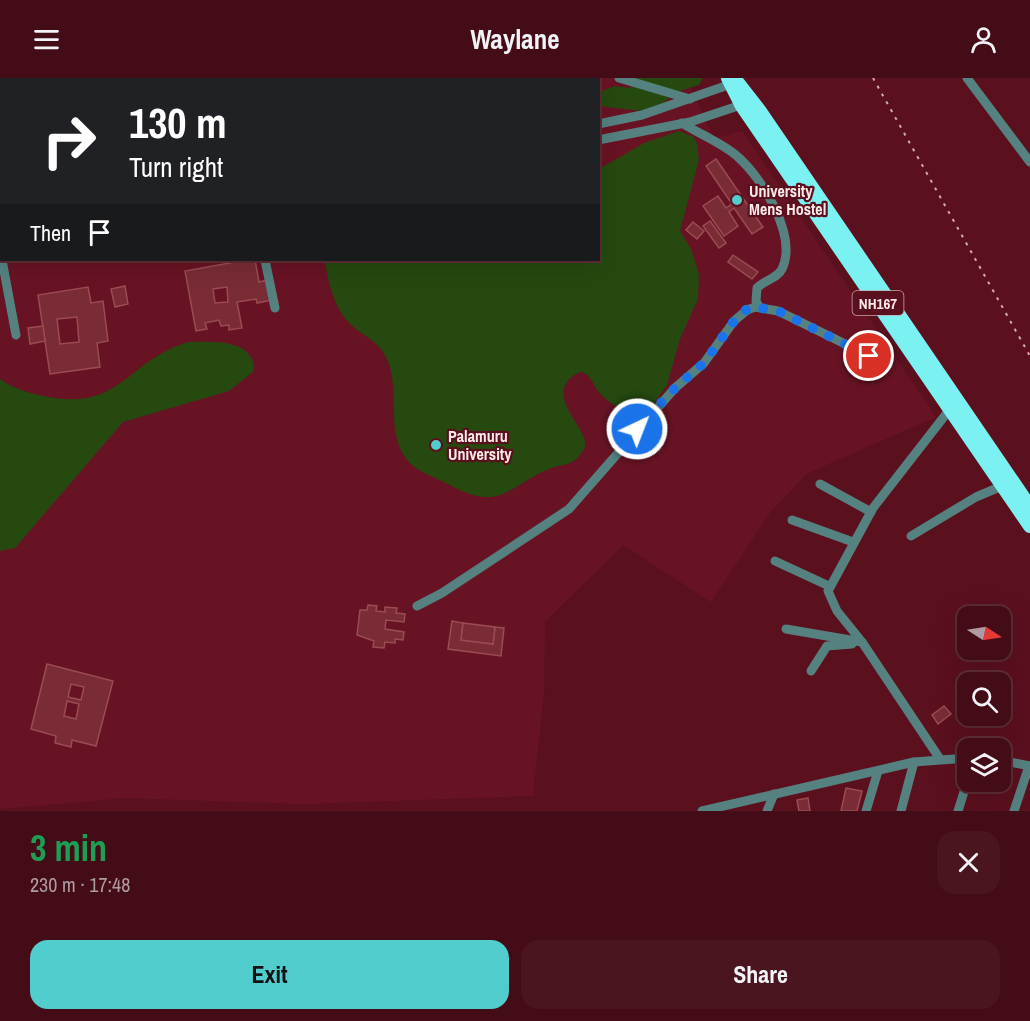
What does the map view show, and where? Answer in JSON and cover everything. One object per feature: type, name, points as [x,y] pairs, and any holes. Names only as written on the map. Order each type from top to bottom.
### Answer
[{"type":"highway","name":"NH167","points":[[732,81],[1030,507]]},
{"type":"highway","name":"NH167","points":[[747,103],[1030,526]]},
{"type":"street","points":[[619,78],[690,99]]},
{"type":"street","points":[[967,78],[1028,158]]},
{"type":"street","points":[[600,124],[642,115],[690,99],[732,81]]},
{"type":"street","points":[[600,140],[682,123],[747,103]]},
{"type":"street","points":[[682,123],[727,149],[745,163],[759,180],[781,222],[786,236],[785,260],[777,275],[757,288],[756,301],[759,308]]},
{"type":"street","points":[[3,261],[16,335]]},
{"type":"street","points":[[265,261],[275,308]]},
{"type":"street","points":[[417,606],[471,575],[569,509],[668,396],[704,363],[734,321],[747,309],[778,311],[888,364]]},
{"type":"street","points":[[940,759],[862,642],[829,598],[829,586],[871,512],[950,409]]},
{"type":"street","points":[[820,484],[871,512]]},
{"type":"street","points":[[910,536],[976,497],[1002,486]]},
{"type":"street","points":[[792,520],[853,542]]},
{"type":"street","points":[[775,561],[829,586]]},
{"type":"street","points":[[786,629],[862,642]]},
{"type":"street","points":[[811,671],[827,646],[862,642]]},
{"type":"street","points":[[702,811],[914,762],[957,758]]},
{"type":"street","points":[[902,811],[914,762]]},
{"type":"street","points":[[1011,762],[1030,766],[1014,811]]},
{"type":"street","points":[[866,811],[878,771]]},
{"type":"street","points":[[958,811],[964,792]]},
{"type":"street","points":[[767,811],[774,794]]},
{"type":"shaded area","name":"Palamuru University","points":[[600,78],[686,78],[714,139],[742,131],[936,417],[808,473],[771,511],[711,602],[623,545],[545,622],[544,692],[533,796],[303,804],[125,798],[0,809],[0,261],[600,261]]},
{"type":"green space","points":[[629,78],[703,78],[699,85],[676,92],[659,107],[642,111],[600,106],[600,92],[615,86],[630,88],[633,84]]},
{"type":"green space","points":[[679,131],[694,137],[699,160],[680,231],[691,249],[699,274],[698,299],[680,339],[667,385],[652,406],[637,414],[621,409],[606,400],[589,377],[580,372],[568,380],[564,389],[564,400],[584,439],[584,450],[572,462],[552,468],[493,497],[473,495],[424,473],[412,465],[402,452],[397,438],[394,393],[388,363],[378,345],[343,316],[335,301],[325,261],[600,261],[600,168],[644,143]]},
{"type":"green space","points":[[189,342],[220,342],[240,347],[248,353],[254,371],[229,391],[123,422],[15,548],[0,551],[0,379],[20,390],[43,396],[69,399],[90,397],[108,391],[151,360]]},
{"type":"building","name":"University Mens Hostel","points":[[716,159],[763,227],[752,234],[734,208],[729,212],[738,226],[724,236],[703,206],[718,196],[726,208],[732,204],[706,166]]},
{"type":"building","points":[[710,221],[726,243],[719,248],[703,226]]},
{"type":"building","points":[[693,222],[704,231],[697,239],[686,230]]},
{"type":"building","points":[[733,255],[758,272],[752,279],[728,262]]},
{"type":"building","points":[[240,261],[255,261],[259,282],[268,280],[272,300],[257,303],[256,299],[237,302],[242,328],[229,330],[229,325],[221,326],[219,320],[205,323],[207,329],[196,331],[185,271]],"holes":[[[227,287],[228,302],[215,303],[213,289]]]},
{"type":"building","points":[[125,286],[128,304],[115,307],[111,289]]},
{"type":"building","points":[[88,287],[91,303],[103,301],[108,341],[97,343],[100,367],[50,374],[38,295]],"holes":[[[77,317],[79,342],[60,344],[57,319]]]},
{"type":"building","points":[[43,326],[45,341],[30,344],[28,328]]},
{"type":"building","points":[[368,605],[377,606],[376,611],[385,612],[385,607],[397,608],[396,613],[405,614],[404,622],[386,620],[385,629],[404,632],[403,640],[395,639],[395,643],[385,642],[384,648],[373,647],[374,641],[357,635],[360,610],[367,610]]},
{"type":"building","points":[[452,621],[463,623],[461,640],[493,644],[495,627],[504,628],[501,656],[448,649]]},
{"type":"building","points":[[463,623],[495,627],[493,644],[461,640]]},
{"type":"building","points":[[47,664],[113,681],[96,746],[72,740],[71,747],[55,743],[56,736],[31,729]],"holes":[[[71,684],[84,687],[81,700],[68,697]],[[67,701],[79,704],[76,719],[64,716]]]},
{"type":"building","points":[[944,706],[951,714],[938,724],[932,715]]},
{"type":"building","points":[[846,788],[862,791],[857,811],[841,811]]},
{"type":"building","points":[[808,798],[810,811],[799,811],[797,800]]},
{"type":"railway","points":[[873,78],[1030,356]]},
{"type":"place","name":"University Mens Hostel","points":[[737,200]]},
{"type":"place","name":"Palamuru University","points":[[436,445]]},
{"type":"route","points":[[637,429],[675,388],[704,363],[734,321],[747,309],[755,307],[778,311],[869,356]]}]
